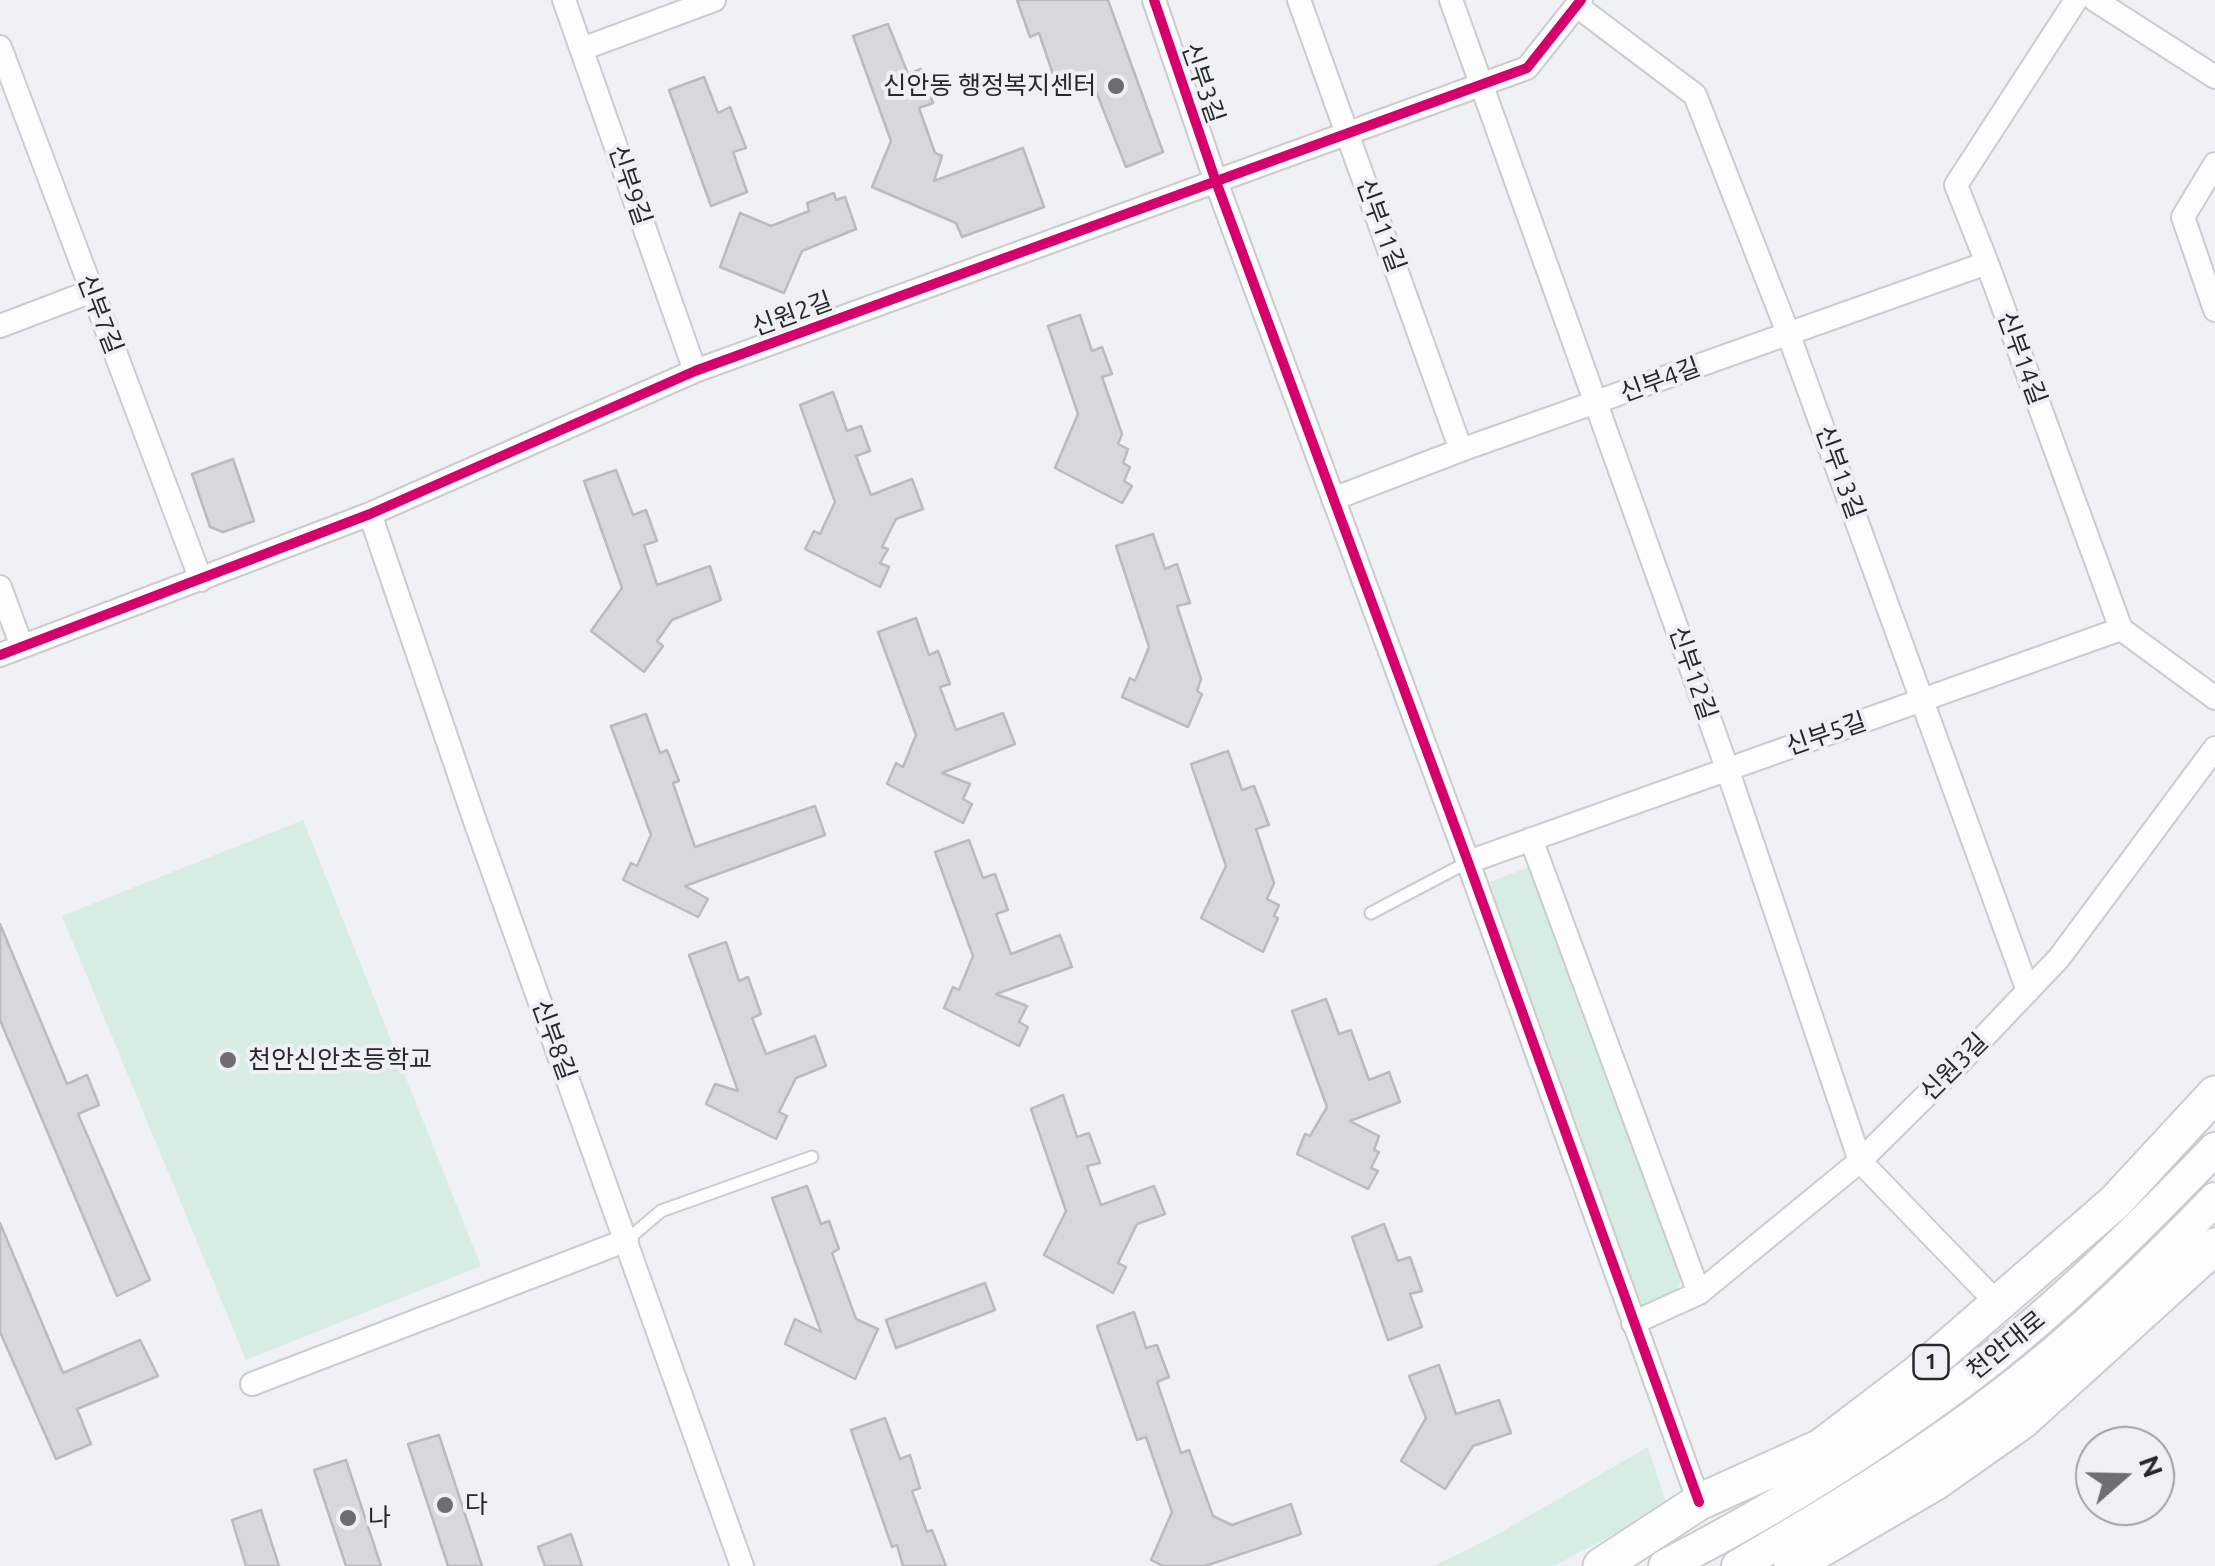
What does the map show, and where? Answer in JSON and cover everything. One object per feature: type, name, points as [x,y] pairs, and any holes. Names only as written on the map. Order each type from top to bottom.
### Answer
[{"type":"main road","name":"1","points":[[1601,1566],[1699,1502],[1820,1447],[1918,1373],[2115,1202],[2215,1094]]},
{"type":"main road","name":"천안대로","points":[[1665,1566],[1721,1538],[1860,1453],[1958,1384],[2056,1304],[2215,1149]]},
{"type":"main road","name":"천안대로","points":[[1738,1566],[1841,1506],[1959,1426],[2035,1368],[2106,1308],[2215,1199]]},
{"type":"main road","points":[[1792,1566],[1918,1493],[2022,1421],[2215,1246]]},
{"type":"street","name":"신부9길","points":[[564,0],[696,371]]},
{"type":"street","points":[[582,50],[714,0]]},
{"type":"street","name":"신부3길","points":[[1154,0],[1215,180],[1468,862],[1699,1502]]},
{"type":"street","name":"신부11길","points":[[1298,0],[1461,450]]},
{"type":"street","name":"신부12길","points":[[1451,0],[1727,768],[1860,1161],[1999,1305]]},
{"type":"street","name":"신부14길","points":[[2076,0],[1956,186],[1988,263],[2121,629]]},
{"type":"street","points":[[2095,0],[2215,77]]},
{"type":"street","name":"신원2길","points":[[11,651],[370,514],[696,371],[1527,68],[1579,3]]},
{"type":"street","name":"신부13길","points":[[1579,3],[1695,95],[1788,333],[2028,991]]},
{"type":"street","name":"신부7길","points":[[0,48],[201,580]]},
{"type":"street","points":[[2215,164],[2183,217],[2215,310]]},
{"type":"street","name":"신부4길","points":[[1333,500],[1461,450],[1988,263]]},
{"type":"street","points":[[0,326],[92,291]]},
{"type":"street","name":"신부8길","points":[[370,514],[476,824],[742,1566]]},
{"type":"street","points":[[0,587],[11,651]]},
{"type":"street","points":[[2121,629],[2215,698]]},
{"type":"street","name":"신부5길","points":[[1468,862],[2121,629]]},
{"type":"street","name":"신원3길","points":[[1634,1323],[1698,1293],[1860,1161],[2058,958],[2215,748]]},
{"type":"street","points":[[1531,839],[1698,1293]]},
{"type":"street","points":[[252,1384],[626,1240]]},
{"type":"lane","points":[[1370,913],[1468,862]]},
{"type":"lane","points":[[626,1240],[661,1211],[812,1157]]},
{"type":"green space","points":[[303,820],[481,1266],[246,1360],[62,916]]},
{"type":"green space","points":[[1527,868],[1535,869],[1682,1278],[1676,1290],[1648,1310],[1637,1308],[1484,889],[1489,882]]},
{"type":"green space","points":[[1648,1447],[1667,1506],[1554,1566],[1434,1566],[1491,1538]]},
{"type":"building","name":"신안동 행정복지센터","points":[[1017,0],[1108,0],[1163,152],[1126,167],[1091,79],[1059,92],[1039,33],[1030,37]]},
{"type":"building","points":[[888,24],[908,74],[921,69],[933,103],[919,108],[935,153],[942,156],[934,181],[1023,148],[1044,207],[962,237],[956,223],[872,187],[891,141],[853,36]]},
{"type":"building","points":[[704,77],[718,113],[730,107],[746,148],[733,152],[747,192],[711,206],[669,90]]},
{"type":"building","points":[[834,193],[836,200],[845,197],[856,229],[802,251],[784,293],[720,267],[740,213],[771,226],[809,211],[807,203]]},
{"type":"building","points":[[1080,315],[1092,351],[1102,347],[1112,374],[1102,377],[1122,434],[1118,444],[1128,449],[1123,463],[1130,467],[1124,481],[1132,486],[1122,503],[1055,468],[1078,414],[1048,326]]},
{"type":"building","points":[[833,392],[847,431],[861,426],[870,451],[856,456],[871,495],[912,479],[923,509],[896,519],[882,547],[888,549],[880,563],[889,567],[880,587],[805,549],[814,531],[820,534],[835,502],[800,405]]},
{"type":"building","points":[[233,459],[254,521],[223,532],[210,527],[192,474]]},
{"type":"building","points":[[616,470],[633,515],[646,510],[657,541],[644,545],[657,585],[710,566],[721,600],[672,620],[657,641],[663,646],[644,672],[591,631],[622,588],[584,481]]},
{"type":"building","points":[[1153,534],[1165,569],[1177,564],[1190,603],[1177,606],[1201,679],[1197,691],[1202,694],[1188,727],[1122,697],[1130,678],[1135,681],[1149,647],[1116,546]]},
{"type":"building","points":[[916,618],[929,655],[938,651],[950,684],[940,687],[956,730],[1003,713],[1015,744],[942,773],[970,784],[963,799],[972,804],[963,823],[887,784],[896,763],[903,767],[916,735],[878,632]]},
{"type":"building","points":[[646,714],[660,753],[667,750],[679,781],[673,783],[695,847],[815,806],[825,835],[685,886],[708,899],[698,917],[623,880],[631,863],[637,866],[651,835],[611,726]]},
{"type":"building","points":[[1228,751],[1242,790],[1254,786],[1269,825],[1256,829],[1274,883],[1267,899],[1279,905],[1274,916],[1278,918],[1263,952],[1201,918],[1226,866],[1191,764]]},
{"type":"building","points":[[969,840],[983,878],[995,874],[1008,910],[996,914],[1011,954],[1060,935],[1072,967],[996,994],[1027,1006],[1019,1022],[1028,1027],[1019,1046],[944,1008],[953,987],[959,990],[973,956],[935,852]]},
{"type":"building","points":[[0,924],[67,1084],[87,1075],[99,1105],[78,1114],[150,1280],[117,1296],[0,1020]]},
{"type":"building","points":[[726,942],[739,981],[748,977],[761,1014],[752,1018],[766,1054],[815,1036],[826,1066],[796,1078],[779,1112],[787,1116],[776,1139],[706,1104],[715,1084],[738,1091],[689,955]]},
{"type":"building","points":[[1326,999],[1339,1034],[1351,1030],[1369,1080],[1389,1072],[1400,1102],[1350,1121],[1379,1136],[1374,1150],[1379,1152],[1371,1168],[1378,1171],[1368,1189],[1297,1154],[1305,1134],[1310,1136],[1327,1107],[1292,1011]]},
{"type":"building","points":[[1063,1095],[1077,1137],[1089,1133],[1100,1163],[1087,1166],[1101,1205],[1154,1186],[1165,1214],[1137,1224],[1118,1263],[1126,1267],[1113,1293],[1044,1255],[1066,1211],[1031,1109]]},
{"type":"building","points":[[807,1186],[821,1224],[829,1221],[839,1249],[832,1253],[856,1319],[878,1329],[855,1379],[785,1344],[795,1319],[821,1332],[772,1198]]},
{"type":"building","points":[[0,1223],[63,1373],[140,1340],[158,1376],[77,1409],[91,1444],[56,1459],[0,1332]]},
{"type":"building","points":[[1384,1224],[1398,1261],[1410,1257],[1422,1291],[1410,1294],[1422,1327],[1388,1340],[1352,1237]]},
{"type":"building","points":[[985,1283],[995,1310],[896,1348],[886,1320]]},
{"type":"building","points":[[1134,1312],[1146,1348],[1157,1345],[1169,1377],[1157,1382],[1181,1453],[1189,1450],[1213,1516],[1232,1525],[1291,1504],[1301,1534],[1205,1566],[1163,1566],[1151,1560],[1172,1512],[1146,1437],[1137,1440],[1097,1326]]},
{"type":"building","points":[[1439,1365],[1456,1414],[1499,1400],[1511,1433],[1473,1446],[1445,1489],[1401,1461],[1426,1418],[1409,1376]]},
{"type":"building","points":[[885,1418],[900,1459],[910,1455],[920,1488],[912,1491],[927,1532],[932,1530],[946,1566],[903,1566],[897,1545],[892,1547],[851,1430]]},
{"type":"building","name":"다","points":[[439,1435],[482,1566],[448,1566],[408,1444]]},
{"type":"building","name":"나","points":[[346,1460],[381,1566],[346,1566],[314,1470]]},
{"type":"building","points":[[261,1510],[279,1566],[246,1566],[232,1520]]},
{"type":"building","points":[[571,1534],[582,1566],[545,1566],[538,1547]]},
{"type":"cycle path","points":[[1154,0],[1215,179],[1699,1502]]},
{"type":"cycle path","points":[[0,655],[370,514],[695,371],[1527,68],[1581,0]]},
{"type":"place","name":"신안동 행정복지센터","points":[[1116,86]]},
{"type":"place","name":"천안신안초등학교","points":[[228,1060]]},
{"type":"place","name":"다","points":[[445,1505]]},
{"type":"place","name":"나","points":[[348,1518]]}]
